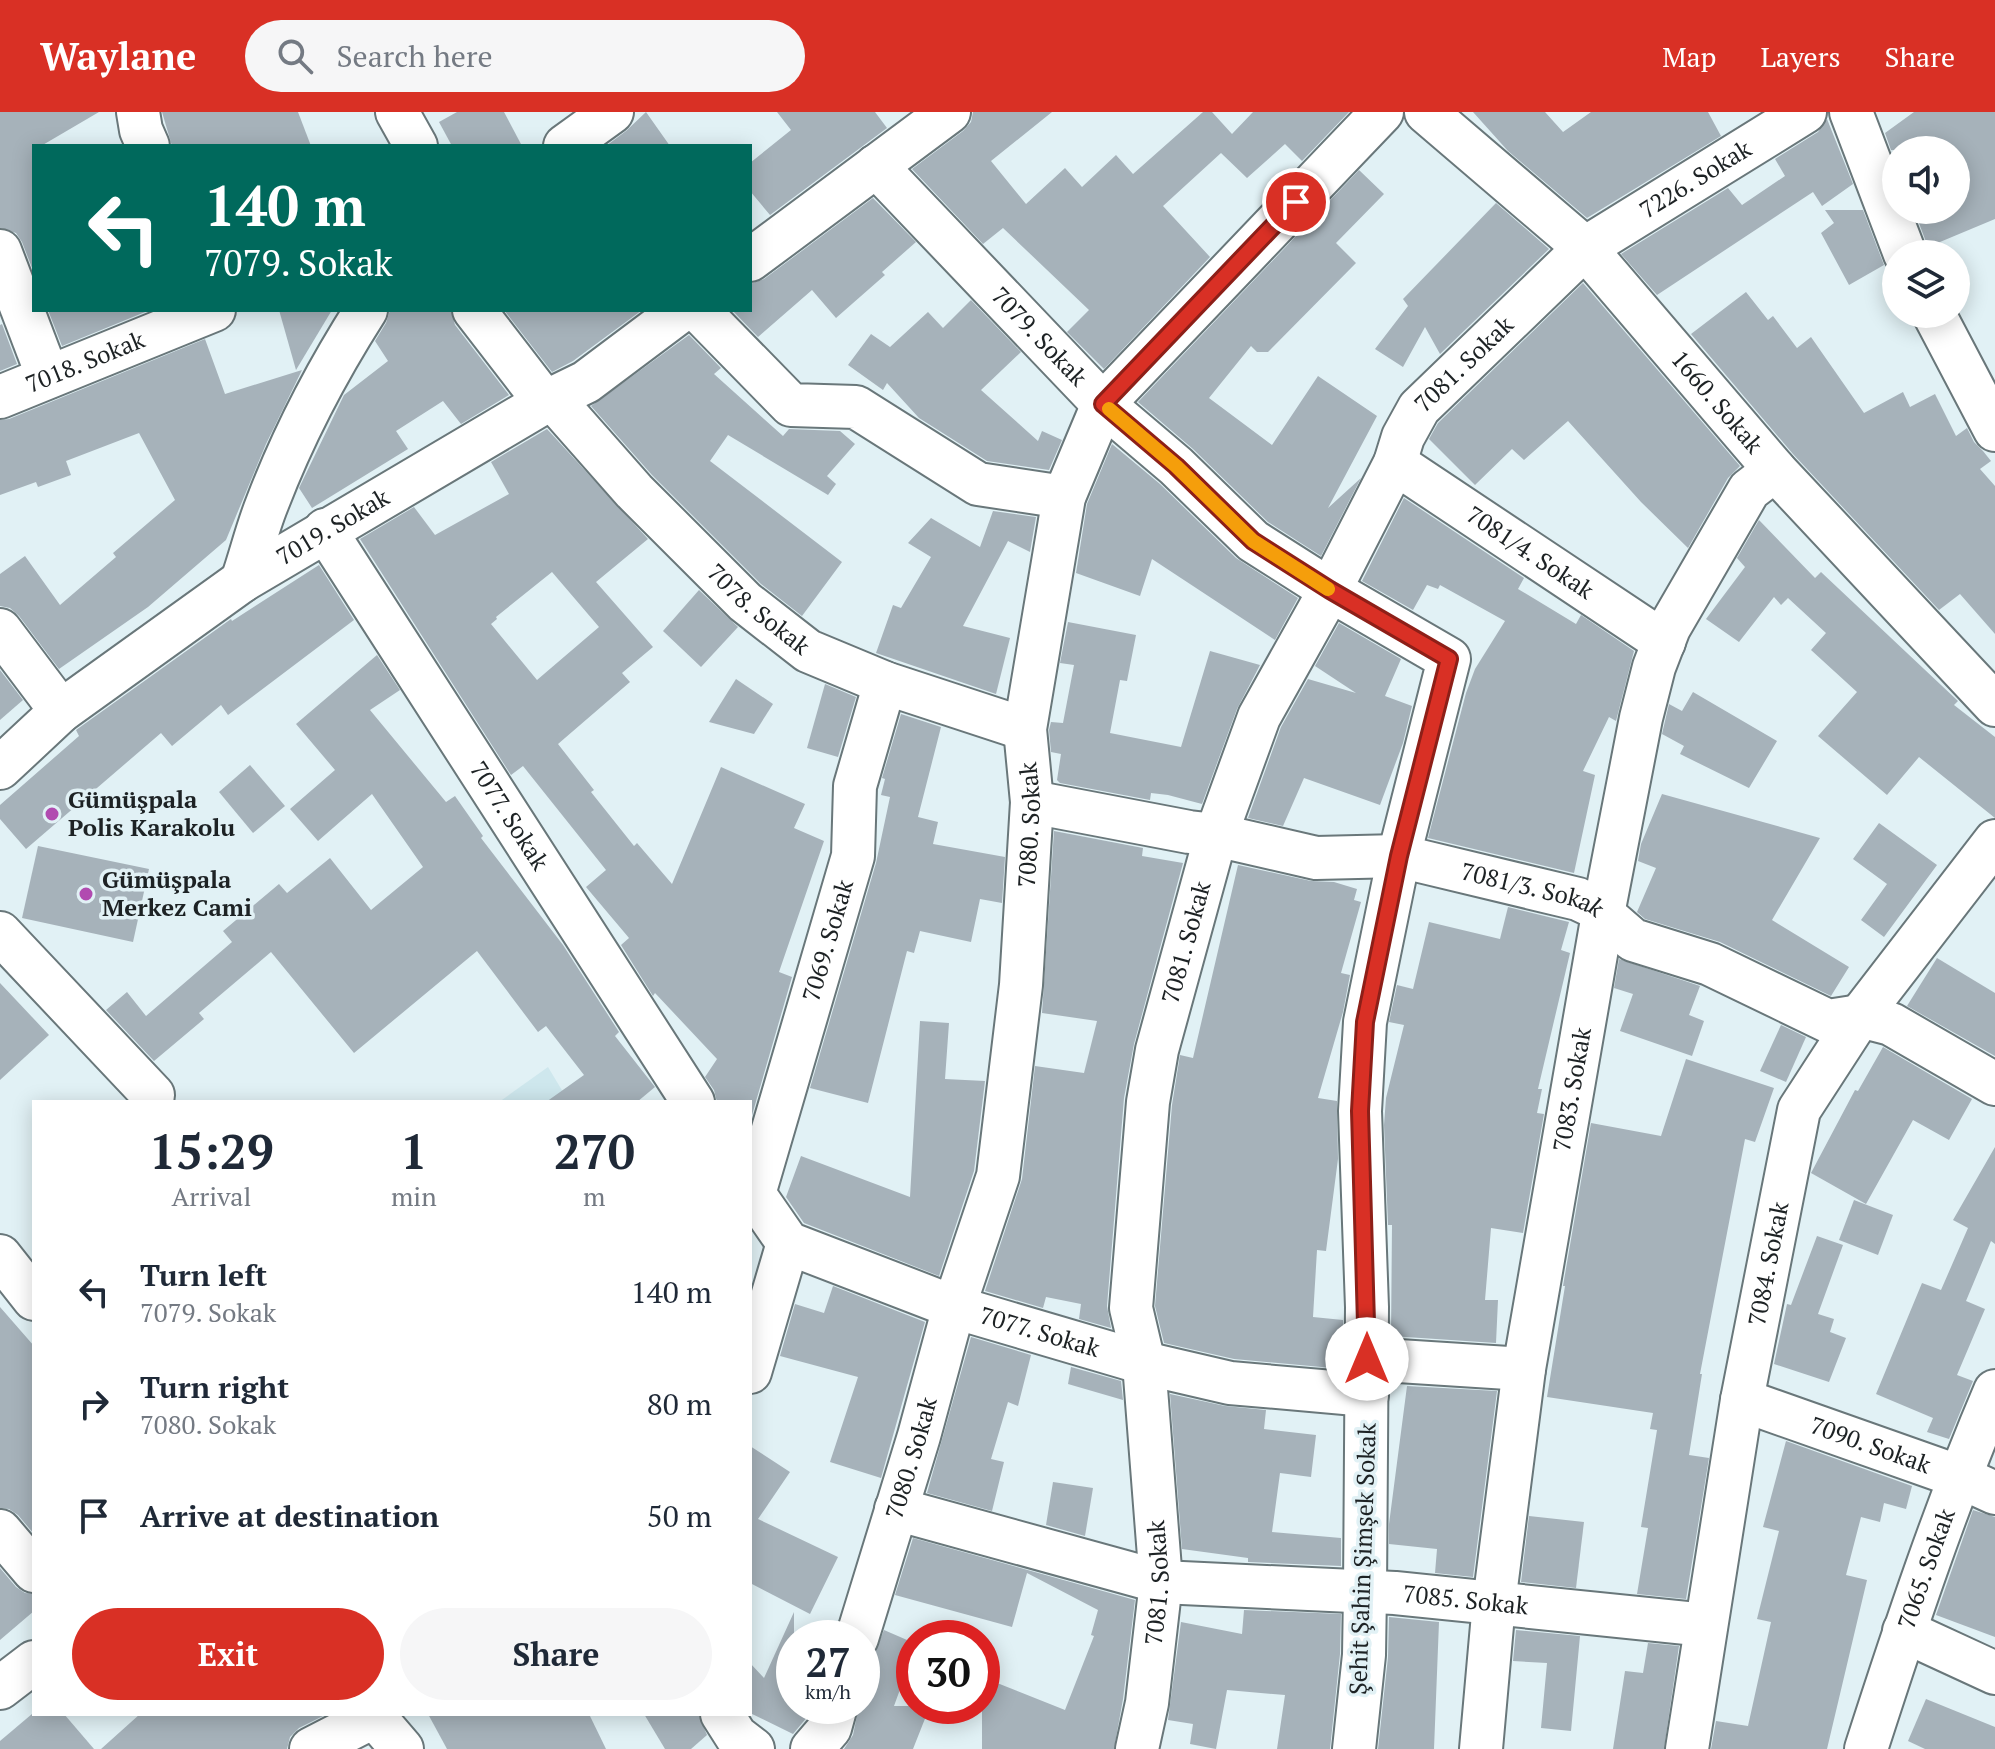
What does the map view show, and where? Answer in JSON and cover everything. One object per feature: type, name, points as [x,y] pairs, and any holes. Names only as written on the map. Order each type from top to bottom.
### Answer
[{"type":"street","points":[[138,112],[147,144]]},
{"type":"street","points":[[397,112],[415,144]]},
{"type":"street","points":[[568,144],[612,112]]},
{"type":"street","points":[[752,259],[949,112]]},
{"type":"street","name":"7080. Sokak","points":[[862,1620],[954,1307],[998,1176],[1021,985],[1032,802],[1025,729],[1064,497],[1103,404],[1382,112]]},
{"type":"street","name":"1660. Sokak","points":[[1426,112],[1585,248],[1775,470],[1995,705]]},
{"type":"street","name":"7226. Sokak","points":[[1585,248],[1805,112]]},
{"type":"street","points":[[1851,112],[1900,240]]},
{"type":"street","name":"7079. Sokak","points":[[876,166],[1103,404],[1176,466],[1253,541],[1449,659]]},
{"type":"street","name":"7081. Sokak","points":[[1137,1749],[1147,1703],[1161,1582],[1144,1363],[1131,1308],[1148,1102],[1157,1050],[1216,835],[1259,717],[1330,590],[1395,463],[1403,437],[1419,408],[1585,248]]},
{"type":"street","points":[[0,251],[48,377]]},
{"type":"street","name":"7018. Sokak","points":[[0,397],[208,312]]},
{"type":"street","points":[[242,581],[267,504],[305,418],[365,312]]},
{"type":"street","name":"7078. Sokak","points":[[476,312],[548,400],[634,491],[745,602],[808,651],[885,683],[1025,729]]},
{"type":"street","name":"7019. Sokak","points":[[0,768],[61,711],[242,581],[548,400],[586,382],[679,312]]},
{"type":"street","points":[[700,312],[791,405],[856,407],[978,484],[1064,497]]},
{"type":"street","points":[[1941,328],[1995,430]]},
{"type":"street","name":"7081/4. Sokak","points":[[1395,463],[1664,642]]},
{"type":"street","name":"7083. Sokak","points":[[1481,1749],[1494,1603],[1524,1369],[1603,914],[1641,718],[1654,667],[1669,628],[1749,490],[1775,470]]},
{"type":"street","name":"7077. Sokak","points":[[325,530],[692,1100]]},
{"type":"street","points":[[0,630],[61,711]]},
{"type":"street","name":"Şehit Şahin Şimşek Sokak","points":[[1354,1749],[1364,1655],[1365,1592],[1367,1377],[1360,1111],[1365,1022],[1399,856],[1449,659]]},
{"type":"street","name":"7069. Sokak","points":[[752,1191],[853,856],[855,786],[885,683]]},
{"type":"street","name":"7081/3. Sokak","points":[[1032,802],[1216,835],[1316,858],[1399,856],[1578,899],[1603,914],[1633,940],[1710,964],[1828,1021],[1860,1016],[1891,1024],[1995,1084]]},
{"type":"street","name":"7084. Sokak","points":[[1687,1749],[1742,1400],[1799,1110],[1860,1016],[1995,841]]},
{"type":"street","points":[[0,933],[153,1095]]},
{"type":"street","points":[[752,1191],[788,1243],[752,1365]]},
{"type":"street","name":"7077. Sokak","points":[[788,1243],[954,1307],[1144,1363],[1230,1383],[1524,1369]]},
{"type":"street","points":[[0,1256],[32,1296]]},
{"type":"street","name":"7065. Sokak","points":[[1866,1749],[1904,1631],[1977,1485],[1995,1391]]},
{"type":"street","name":"7090. Sokak","points":[[1742,1400],[1977,1485]]},
{"type":"street","name":"7085. Sokak","points":[[896,1509],[1161,1582],[1365,1592],[1706,1625]]},
{"type":"street","points":[[0,1531],[32,1569]]},
{"type":"street","points":[[1904,1631],[1995,1673]]},
{"type":"street","points":[[0,1688],[32,1664]]},
{"type":"street","points":[[311,1749],[373,1716]]},
{"type":"street","points":[[376,1716],[402,1749]]},
{"type":"street","points":[[723,1716],[736,1736],[753,1749]]},
{"type":"street","points":[[812,1749],[831,1724]]},
{"type":"shaded area","points":[[548,1067],[568,1100],[502,1100]]},
{"type":"building","points":[[0,112],[99,112],[44,144],[32,144],[32,268],[16,233],[0,228]]},
{"type":"building","points":[[162,112],[298,112],[310,144],[171,144]]},
{"type":"building","points":[[457,112],[504,112],[521,144],[451,144],[439,122]]},
{"type":"building","points":[[646,112],[669,144],[609,144]]},
{"type":"building","points":[[777,112],[875,112],[887,128],[770,215],[752,193],[752,161],[791,130]]},
{"type":"building","points":[[973,112],[1052,112],[991,161],[1026,204],[1065,168],[1082,187],[1116,155],[1133,174],[1203,112],[1212,112],[1232,134],[1253,112],[1349,112],[1302,161],[1285,144],[1247,178],[1221,153],[1163,206],[1210,257],[1104,369],[1067,332],[1089,310],[1003,228],[983,244],[912,169],[963,131],[971,122]]},
{"type":"building","points":[[1473,112],[1545,112],[1563,132],[1591,112],[1708,112],[1721,136],[1587,218],[1508,151]]},
{"type":"building","points":[[1914,112],[1995,112],[1995,219],[1945,240],[1925,240],[1919,224],[1970,224],[1970,136],[1886,136],[1885,133]]},
{"type":"building","points":[[1827,119],[1853,184],[1822,206],[1813,192],[1657,295],[1621,254],[1728,188],[1742,205],[1785,176],[1775,159],[1818,132]]},
{"type":"building","points":[[1359,170],[1384,194],[1336,243],[1356,263],[1268,352],[1257,352],[1251,346],[1209,398],[1272,445],[1318,376],[1377,416],[1328,508],[1361,478],[1321,556],[1268,522],[1193,449],[1138,402]]},
{"type":"building","points":[[873,198],[916,242],[882,272],[885,275],[836,318],[812,290],[758,337],[734,312],[752,312],[752,283],[764,279]]},
{"type":"building","points":[[1496,203],[1549,249],[1440,354],[1425,327],[1403,367],[1375,349],[1408,306],[1403,299]]},
{"type":"building","points":[[1825,210],[1863,210],[1882,266],[1849,285],[1821,233],[1834,223]]},
{"type":"building","points":[[1583,283],[1740,466],[1728,478],[1688,548],[1641,502],[1568,421],[1524,460],[1512,449],[1475,485],[1429,439],[1438,423]]},
{"type":"building","points":[[1746,292],[1768,320],[1773,316],[1797,348],[1811,337],[1864,413],[1903,392],[1910,407],[1935,394],[1956,436],[1967,428],[1974,442],[1991,461],[1980,469],[1995,486],[1995,634],[1960,594],[1939,610],[1793,454],[1691,334]]},
{"type":"building","points":[[971,300],[1021,352],[981,390],[1038,441],[1042,431],[1062,440],[1049,470],[987,461],[919,418],[887,383],[883,390],[848,365],[871,334],[890,347],[928,312],[943,328]]},
{"type":"building","points":[[49,312],[145,312],[62,346]]},
{"type":"building","points":[[280,312],[331,312],[296,370]]},
{"type":"building","points":[[389,312],[452,312],[455,325],[509,395],[461,424],[443,401],[396,431],[408,449],[312,508],[299,488],[344,395],[388,361],[375,341]]},
{"type":"building","points":[[506,312],[639,312],[573,361],[552,372]]},
{"type":"building","points":[[0,325],[17,364],[0,371]]},
{"type":"building","points":[[689,335],[721,368],[714,374],[783,436],[789,429],[840,431],[855,444],[827,476],[836,484],[828,495],[728,435],[710,461],[842,562],[802,616],[761,584],[652,475],[591,406]]},
{"type":"building","points":[[205,339],[225,394],[302,370],[266,444],[226,540],[148,607],[59,669],[19,616],[10,608],[0,606],[0,574],[25,556],[60,605],[116,557],[113,553],[175,500],[139,433],[66,461],[71,475],[38,487],[36,482],[0,495],[0,420]]},
{"type":"building","points":[[547,429],[648,539],[596,582],[653,647],[622,673],[630,682],[558,744],[634,846],[637,843],[672,884],[721,767],[805,804],[794,828],[824,841],[779,972],[792,977],[752,1115],[752,1100],[716,1100],[705,1077],[717,1059],[655,993],[653,996],[621,945],[629,938],[586,887],[606,870],[523,766],[511,775],[360,539],[414,507],[435,535],[509,494],[491,462]],"holes":[[[552,572],[599,627],[537,680],[491,624]]]},
{"type":"building","points":[[1112,444],[1160,484],[1236,558],[1298,598],[1275,640],[1152,559],[1140,596],[1076,573],[1087,504]]},
{"type":"building","points":[[1404,498],[1524,578],[1518,589],[1576,624],[1581,615],[1634,651],[1616,721],[1609,717],[1583,771],[1595,775],[1574,873],[1428,838],[1466,693],[1475,669],[1505,621],[1440,585],[1438,589],[1427,585],[1413,610],[1362,581]]},
{"type":"building","points":[[993,511],[1036,517],[1030,552],[1008,541],[963,626],[1010,638],[996,694],[876,653],[893,605],[901,608],[931,557],[908,543],[931,518],[980,547]]},
{"type":"building","points":[[1759,520],[1815,578],[1821,572],[1958,701],[1954,705],[1995,737],[1995,818],[1919,757],[1887,795],[1818,736],[1857,692],[1811,650],[1826,633],[1788,598],[1781,605],[1774,597],[1739,642],[1706,619],[1745,567],[1737,558]]},
{"type":"building","points":[[319,565],[354,620],[228,715],[221,705],[172,746],[161,733],[26,849],[0,819],[0,805],[79,736],[76,730],[231,619]]},
{"type":"building","points":[[699,590],[738,627],[701,667],[663,631]]},
{"type":"building","points":[[1068,622],[1136,635],[1127,681],[1120,680],[1110,733],[1181,747],[1210,651],[1260,665],[1237,709],[1202,804],[1151,793],[1150,800],[1057,780],[1061,754],[1051,752],[1049,730],[1051,722],[1063,723],[1074,665],[1060,663]]},
{"type":"building","points":[[1339,623],[1401,659],[1385,696],[1412,706],[1403,743],[1380,805],[1304,778],[1283,826],[1248,818],[1281,727],[1308,679],[1356,693],[1315,666]]},
{"type":"building","points":[[377,655],[400,690],[370,710],[446,802],[455,796],[483,836],[481,838],[563,945],[619,1032],[615,1036],[655,1087],[639,1100],[549,1100],[584,1075],[546,1026],[538,1032],[477,951],[354,1053],[271,952],[199,1013],[204,1019],[154,1061],[106,1010],[127,992],[146,1016],[232,942],[223,931],[279,884],[287,893],[330,858],[371,910],[423,867],[372,794],[318,841],[290,809],[335,770],[296,724]]},
{"type":"building","points":[[0,670],[23,700],[0,720]]},
{"type":"building","points":[[736,679],[773,704],[754,734],[709,722]]},
{"type":"building","points":[[825,684],[856,697],[838,757],[807,748]]},
{"type":"building","points":[[1693,692],[1777,741],[1749,788],[1680,754],[1684,746],[1662,734],[1669,704],[1682,711]]},
{"type":"building","points":[[901,714],[941,727],[918,817],[938,822],[933,844],[1005,857],[1002,903],[980,899],[971,942],[920,931],[914,953],[907,951],[868,1103],[810,1088],[876,863],[890,797],[881,795],[885,779],[882,778]]},
{"type":"building","points":[[250,765],[285,806],[253,833],[219,792]]},
{"type":"building","points":[[1662,794],[1820,838],[1772,920],[1849,967],[1831,996],[1720,942],[1645,919],[1637,912],[1656,868],[1638,861],[1641,844]]},
{"type":"building","points":[[1879,823],[1937,865],[1884,937],[1861,920],[1887,884],[1853,859]]},
{"type":"building","points":[[1054,831],[1143,848],[1142,856],[1183,863],[1134,1044],[1124,1098],[1107,1306],[1111,1328],[1079,1319],[1081,1304],[1046,1297],[1043,1308],[985,1291],[1022,1179],[1035,1066],[1084,1073],[1097,1021],[1042,1013]]},
{"type":"building","name":"Gümüşpala Merkez Cami","points":[[38,846],[149,869],[133,942],[22,918]]},
{"type":"building","points":[[1238,865],[1311,881],[1334,882],[1357,889],[1354,900],[1361,902],[1341,973],[1350,975],[1343,1012],[1318,1098],[1337,1101],[1338,1159],[1326,1251],[1317,1250],[1313,1317],[1343,1320],[1343,1369],[1234,1359],[1164,1343],[1155,1306],[1172,1105],[1180,1055],[1193,1058]]},
{"type":"building","points":[[1508,907],[1569,922],[1561,950],[1570,953],[1538,1089],[1542,1089],[1537,1113],[1544,1114],[1523,1233],[1491,1228],[1485,1300],[1498,1300],[1496,1343],[1391,1336],[1392,1225],[1388,1225],[1384,1125],[1386,1098],[1404,1025],[1389,1022],[1397,985],[1413,989],[1429,922],[1500,939]]},
{"type":"building","points":[[1937,958],[1995,993],[1995,1056],[1907,1006]]},
{"type":"building","points":[[1619,959],[1700,986],[1689,1015],[1704,1021],[1692,1056],[1620,1031],[1633,994],[1614,988]]},
{"type":"building","points":[[0,983],[49,1035],[0,1080]]},
{"type":"building","points":[[920,1021],[949,1023],[945,1079],[985,1081],[974,1171],[939,1276],[804,1223],[786,1197],[801,1156],[910,1197]]},
{"type":"building","points":[[1781,1025],[1806,1037],[1786,1082],[1760,1071]]},
{"type":"building","points":[[1883,1047],[1972,1099],[1949,1140],[1913,1120],[1866,1204],[1811,1173],[1855,1090],[1858,1091]]},
{"type":"building","points":[[1686,1059],[1774,1088],[1755,1142],[1745,1139],[1700,1374],[1689,1455],[1709,1458],[1686,1599],[1637,1594],[1648,1528],[1641,1527],[1657,1430],[1650,1429],[1653,1413],[1547,1397],[1591,1123],[1661,1136]]},
{"type":"building","points":[[1995,1147],[1995,1244],[1991,1241],[1966,1301],[1985,1309],[1957,1375],[1973,1381],[1949,1439],[1927,1432],[1933,1418],[1876,1394],[1922,1283],[1941,1290],[1968,1228],[1953,1220]]},
{"type":"building","points":[[1854,1200],[1893,1215],[1878,1255],[1839,1240]]},
{"type":"building","points":[[1817,1236],[1843,1245],[1818,1314],[1834,1319],[1830,1332],[1846,1338],[1829,1382],[1774,1364],[1787,1304],[1791,1305]]},
{"type":"building","points":[[833,1286],[925,1322],[881,1478],[830,1462],[858,1377],[780,1356],[795,1304],[824,1313]]},
{"type":"building","points":[[0,1307],[32,1344],[32,1532],[18,1515],[0,1508]]},
{"type":"building","points":[[971,1337],[1031,1355],[1018,1406],[1008,1402],[991,1459],[1004,1462],[992,1511],[927,1493]]},
{"type":"building","points":[[1071,1367],[1121,1381],[1123,1400],[1068,1384]]},
{"type":"building","points":[[1407,1386],[1497,1391],[1473,1577],[1435,1573],[1437,1549],[1389,1544]]},
{"type":"building","points":[[1170,1394],[1225,1406],[1266,1410],[1264,1429],[1316,1435],[1311,1477],[1280,1473],[1272,1532],[1341,1538],[1341,1566],[1248,1562],[1248,1558],[1182,1549]]},
{"type":"building","points":[[1786,1441],[1912,1486],[1906,1509],[1884,1503],[1880,1522],[1861,1517],[1846,1575],[1867,1580],[1827,1749],[1711,1749],[1716,1721],[1748,1726],[1771,1622],[1757,1619],[1779,1531],[1763,1527]]},
{"type":"building","points":[[752,1447],[790,1472],[758,1519],[838,1557],[810,1614],[752,1584]]},
{"type":"building","points":[[1053,1482],[1093,1488],[1085,1536],[1046,1525]]},
{"type":"building","points":[[1973,1510],[1995,1517],[1995,1637],[1936,1615]]},
{"type":"building","points":[[1529,1516],[1584,1522],[1576,1588],[1521,1582]]},
{"type":"building","points":[[913,1538],[1135,1600],[1114,1749],[982,1749],[982,1724],[1000,1724],[1000,1684],[1065,1710],[1094,1636],[1091,1635],[1098,1610],[1027,1573],[1012,1627],[1000,1624],[1000,1620],[986,1620],[895,1595]]},
{"type":"building","points":[[0,1568],[16,1587],[32,1594],[32,1613],[0,1640]]},
{"type":"building","points":[[1244,1610],[1341,1614],[1330,1749],[1277,1749],[1285,1695],[1227,1690],[1216,1749],[1190,1744],[1193,1724],[1168,1720],[1181,1622],[1242,1634]]},
{"type":"building","points":[[1389,1617],[1439,1622],[1434,1749],[1378,1749]]},
{"type":"building","points":[[884,1630],[896,1635],[896,1724],[923,1724],[913,1749],[844,1749],[853,1735],[855,1724],[880,1724],[880,1640]]},
{"type":"building","points":[[1516,1630],[1580,1636],[1571,1731],[1541,1728],[1547,1663],[1513,1661]]},
{"type":"building","points":[[1648,1643],[1679,1646],[1664,1749],[1613,1749],[1625,1671],[1643,1673]]},
{"type":"building","points":[[776,1652],[776,1724],[801,1724],[793,1734],[752,1714],[752,1665],[764,1678]]},
{"type":"building","points":[[1926,1699],[1995,1727],[1995,1749],[1925,1749],[1908,1741]]},
{"type":"building","points":[[32,1714],[66,1716],[94,1749],[0,1749],[0,1741]]},
{"type":"building","points":[[138,1716],[323,1716],[299,1728],[290,1737],[287,1749],[101,1749]]},
{"type":"building","points":[[429,1716],[590,1716],[606,1749],[447,1749]]},
{"type":"building","points":[[645,1716],[699,1716],[707,1735],[691,1749],[665,1749]]},
{"type":"slow traffic","points":[[1109,409],[1176,466],[1253,541],[1328,589]]},
{"type":"place","name":"Gümüşpala Polis Karakolu","points":[[52,814]]},
{"type":"place","name":"Gümüşpala Merkez Cami","points":[[86,894]]},
{"type":"route","points":[[1296,202],[1103,404],[1176,466],[1253,541],[1449,659],[1399,856],[1365,1022],[1360,1111],[1367,1359]]}]
